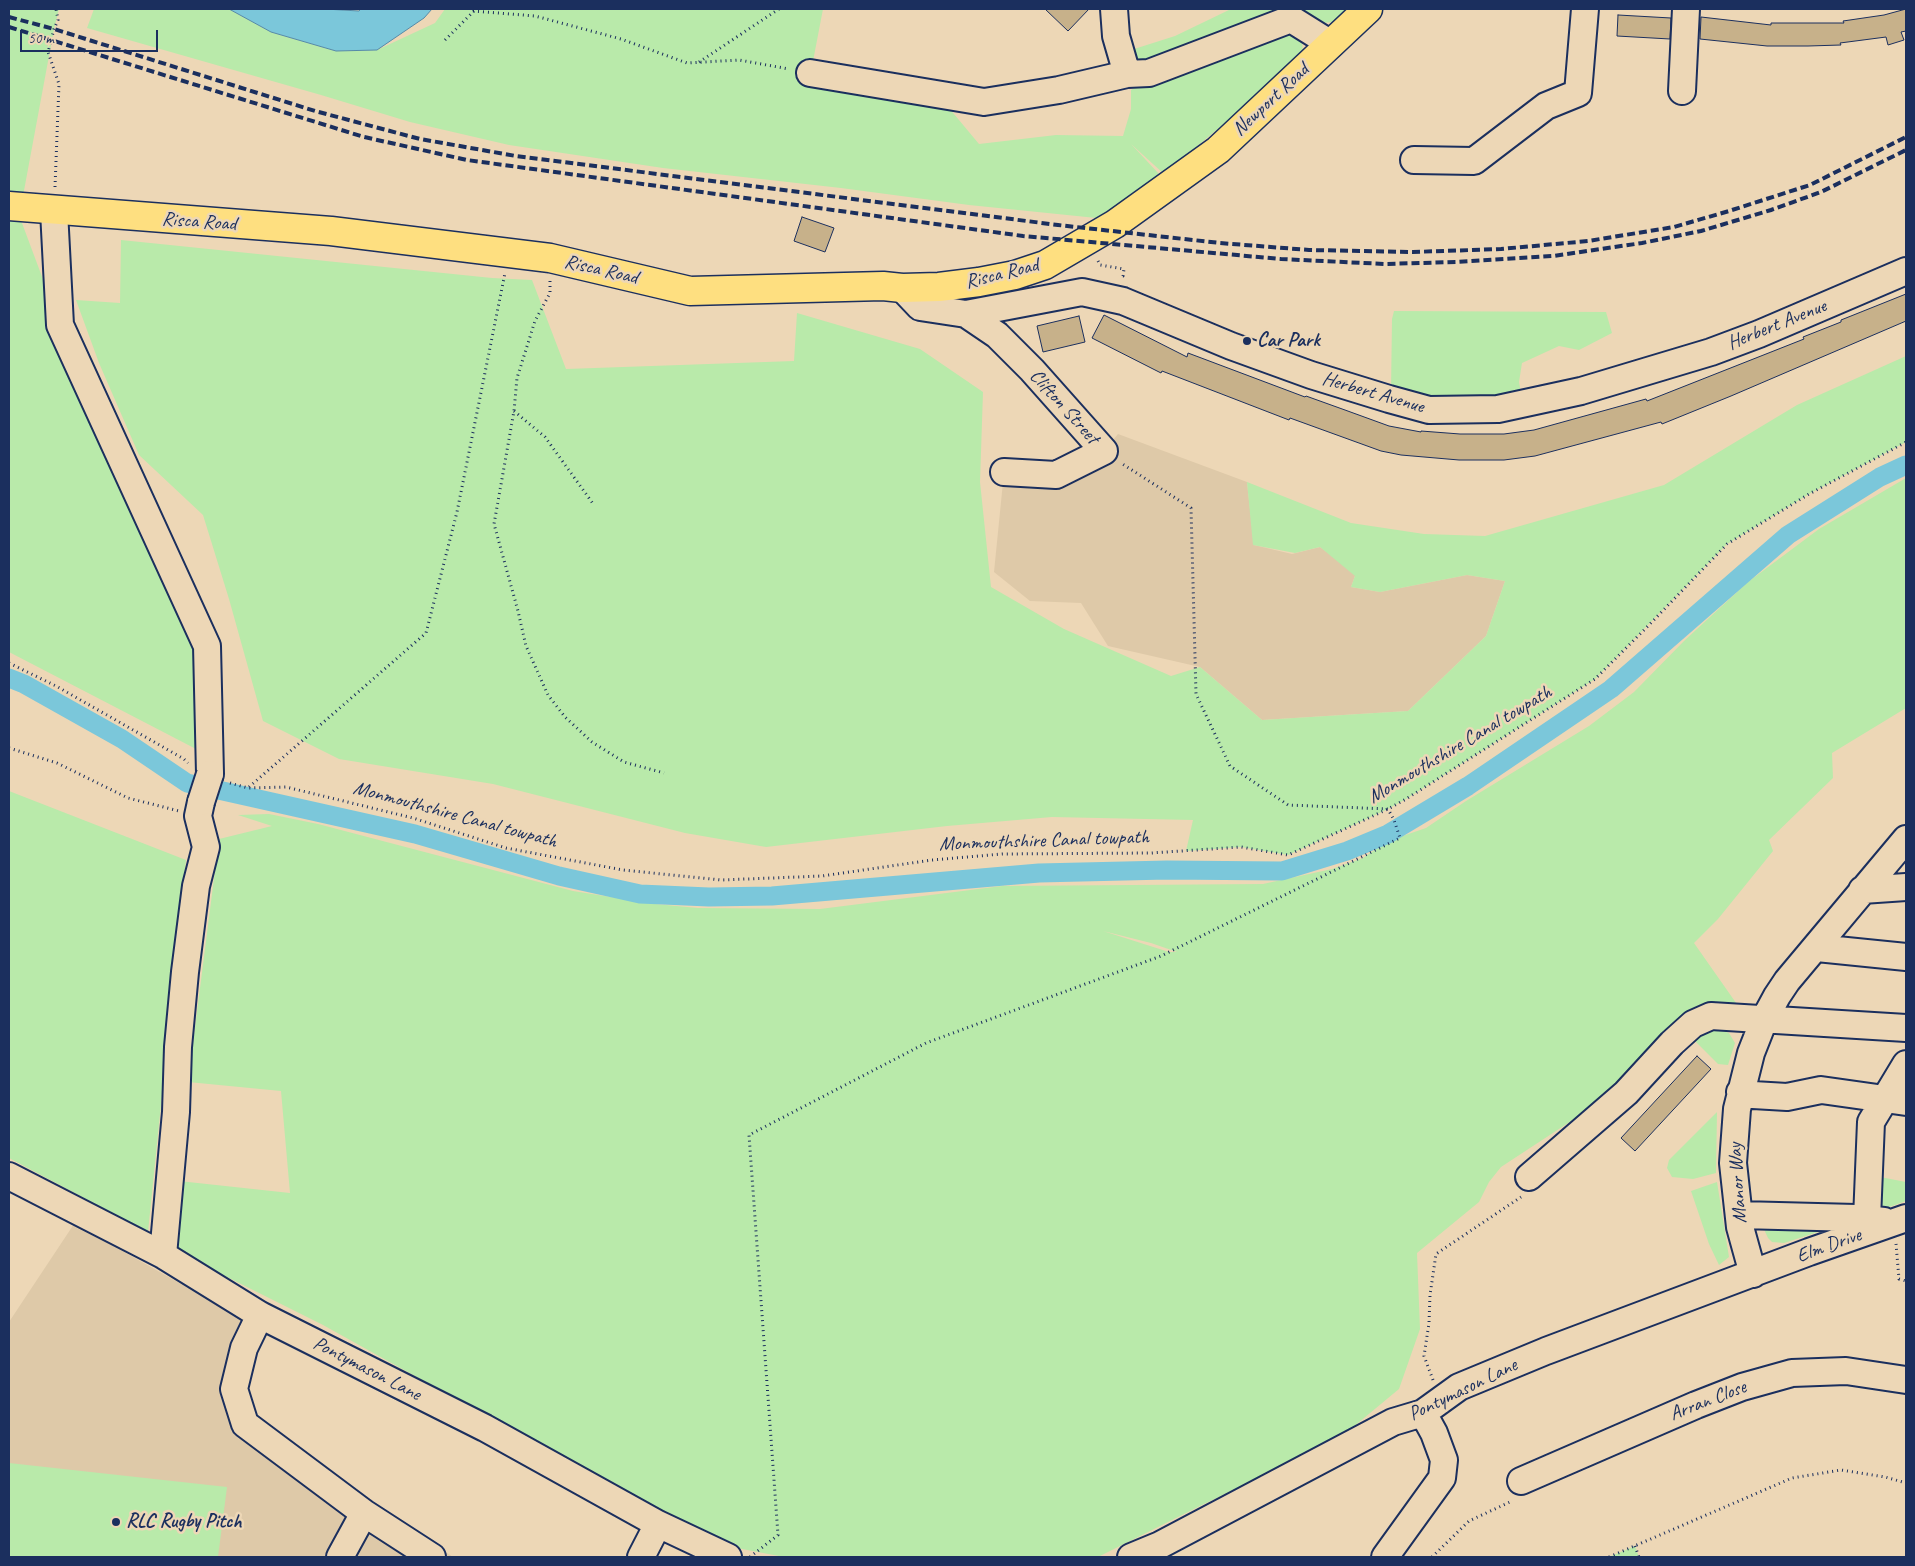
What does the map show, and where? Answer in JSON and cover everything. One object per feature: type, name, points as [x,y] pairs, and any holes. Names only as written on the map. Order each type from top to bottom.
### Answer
[{"type":"main road","name":"Newport Road","points":[[1169,186],[1218,150],[1366,10]]},
{"type":"main road","name":"Risca Road","points":[[9,206],[54,211],[331,231],[550,258],[690,291],[872,286],[939,288],[1015,275],[1045,265],[1070,252],[1114,224],[1169,186]]},
{"type":"street","points":[[1114,9],[1116,36],[1127,74]]},
{"type":"street","points":[[1414,160],[1474,161],[1546,106],[1578,93],[1584,9]]},
{"type":"street","points":[[1682,91],[1686,9]]},
{"type":"street","points":[[810,73],[984,102],[1059,90],[1127,74],[1149,73],[1291,19],[1331,44]]},
{"type":"street","points":[[54,211],[60,325],[207,646],[207,774],[200,809],[206,847],[196,886],[185,972],[178,1047],[176,1112],[163,1255]]},
{"type":"street","name":"Herbert Avenue","points":[[902,288],[920,307],[966,314],[1082,292],[1123,301],[1231,346],[1311,375],[1389,400],[1429,410],[1498,409],[1581,391],[1711,352],[1759,334],[1906,271]]},
{"type":"street","name":"Clifton Street","points":[[966,314],[997,335],[1032,370],[1104,451],[1056,475],[1004,472]]},
{"type":"street","name":"Manor Way","points":[[1753,1274],[1740,1227],[1733,1163],[1740,1092],[1751,1053],[1764,1020],[1787,981],[1817,948],[1862,890],[1906,839]]},
{"type":"street","points":[[1862,890],[1906,886]]},
{"type":"street","points":[[1817,948],[1906,957]]},
{"type":"street","points":[[1529,1177],[1626,1093],[1672,1043],[1694,1024],[1711,1016],[1906,1028]]},
{"type":"street","points":[[1867,1219],[1871,1122],[1895,1101],[1906,1064]]},
{"type":"street","points":[[1740,1092],[1753,1095],[1787,1097],[1820,1090],[1895,1101]]},
{"type":"street","name":"Pontymason Lane","points":[[9,1176],[163,1255],[260,1315],[485,1428],[658,1524],[728,1557]]},
{"type":"street","points":[[1740,1215],[1900,1220]]},
{"type":"street","name":"Elm Drive","points":[[1753,1274],[1900,1220]]},
{"type":"street","name":"Pontymason Lane","points":[[1131,1557],[1169,1540],[1393,1422],[1432,1406],[1459,1387],[1546,1351],[1753,1274]]},
{"type":"street","points":[[260,1315],[244,1348],[234,1389],[245,1424],[364,1513],[432,1557]]},
{"type":"street","name":"Arran Close","points":[[1521,1481],[1696,1405],[1742,1387],[1792,1373],[1846,1371],[1906,1380]]},
{"type":"street","points":[[1385,1557],[1442,1478],[1444,1460],[1434,1433],[1432,1406]]},
{"type":"street","points":[[340,1557],[364,1513]]},
{"type":"street","points":[[642,1557],[658,1524]]},
{"type":"path","points":[[54,211],[59,84],[48,52],[58,20],[56,9]]},
{"type":"path","points":[[699,62],[779,9]]},
{"type":"path","points":[[446,40],[474,10],[535,16],[621,39],[687,63],[739,60],[810,73]]},
{"type":"path","points":[[248,788],[426,633],[457,512],[509,253]]},
{"type":"path","points":[[550,258],[550,293],[535,322],[517,378],[514,411],[494,524],[526,646],[548,695],[565,717],[592,742],[624,762],[664,773]]},
{"type":"path","points":[[1100,265],[1124,269],[1122,276],[1115,276]]},
{"type":"path","points":[[514,411],[544,437],[594,505]]},
{"type":"path","name":"Monmouthshire Canal towpath","points":[[9,663],[56,686],[207,774],[248,788],[286,787],[413,818],[506,848],[623,870],[721,880],[822,876],[932,860],[1002,854],[1151,853],[1241,847],[1288,855],[1388,809],[1595,679],[1727,544],[1809,494],[1906,442]]},
{"type":"path","points":[[750,1557],[778,1535],[749,1135],[926,1043],[1161,956],[1400,838],[1388,809],[1288,805],[1230,766],[1196,694],[1190,508],[1104,451]]},
{"type":"path","points":[[9,748],[57,763],[128,798],[200,809]]},
{"type":"path","points":[[1432,1406],[1424,1356],[1436,1254],[1526,1194],[1529,1177]]},
{"type":"path","points":[[1900,1220],[1899,1279],[1906,1281]]},
{"type":"path","points":[[1608,1557],[1792,1478],[1841,1470],[1885,1477],[1906,1483]]},
{"type":"path","points":[[1432,1557],[1469,1521],[1511,1502],[1521,1481]]},
{"type":"path","points":[[1635,1546],[1640,1557]]},
{"type":"shaded area","points":[[1118,434],[1247,482],[1254,545],[1292,554],[1320,547],[1356,573],[1351,587],[1380,592],[1467,575],[1505,581],[1486,636],[1408,711],[1262,720],[1200,667],[1108,646],[1081,603],[1030,601],[994,572],[1004,472],[1104,451]]},
{"type":"shaded area","points":[[74,1224],[233,1313],[264,1337],[241,1361],[243,1415],[453,1557],[9,1557],[9,1322]]},
{"type":"green space","points":[[9,9],[59,9],[23,196],[9,194]]},
{"type":"green space","points":[[94,9],[229,9],[271,32],[336,51],[377,50],[435,23],[445,9],[823,9],[809,82],[949,108],[979,144],[1056,135],[1123,136],[1131,109],[1131,90],[1137,86],[1292,31],[1302,39],[1303,54],[1164,174],[1131,144],[1160,175],[1116,220],[969,205],[841,188],[663,168],[509,145],[410,122],[87,28]]},
{"type":"green space","points":[[1231,9],[1287,9],[1218,40],[1136,63],[1131,50],[1175,36]]},
{"type":"green space","points":[[1296,9],[1350,9],[1334,22],[1322,23],[1312,15]]},
{"type":"green space","points":[[9,215],[19,215],[60,325],[207,644],[196,749],[9,652]]},
{"type":"green space","points":[[121,240],[492,278],[532,280],[566,369],[794,361],[797,313],[920,349],[983,392],[980,482],[991,587],[1064,629],[1171,676],[1200,667],[1262,720],[1408,711],[1486,636],[1505,581],[1467,575],[1380,592],[1351,587],[1355,576],[1320,547],[1295,553],[1253,545],[1247,482],[1351,523],[1424,534],[1485,536],[1664,485],[1797,405],[1906,356],[1906,442],[1809,494],[1727,544],[1595,679],[1406,799],[1288,855],[1241,847],[1186,851],[1193,820],[1052,817],[947,826],[766,847],[685,833],[493,784],[339,759],[263,721],[203,515],[139,455],[99,363],[76,300],[120,303]]},
{"type":"green space","points":[[1394,311],[1606,312],[1612,333],[1579,350],[1559,346],[1522,363],[1519,382],[1522,399],[1464,404],[1391,390],[1392,319]]},
{"type":"green space","points":[[1906,478],[1906,708],[1832,753],[1833,778],[1769,840],[1773,851],[1718,919],[1694,943],[1741,1010],[1716,1007],[1623,1087],[1501,1167],[1489,1182],[1479,1202],[1417,1253],[1420,1329],[1399,1389],[1352,1428],[1304,1456],[1098,1557],[784,1557],[737,1548],[613,1486],[323,1325],[177,1252],[179,1181],[290,1193],[281,1091],[188,1082],[219,839],[272,826],[238,815],[269,814],[318,824],[573,891],[655,904],[698,908],[820,909],[1002,886],[1263,884],[1332,869],[1363,858],[1388,841],[1426,828],[1466,801],[1589,726],[1634,692],[1684,641],[1748,582],[1819,529]],"holes":[[[1103,931],[1151,943],[1177,952],[1169,952]]]},
{"type":"green space","points":[[9,791],[186,860],[148,1232],[9,1158]]},
{"type":"green space","points":[[1719,1029],[1729,1033],[1735,1043],[1728,1065],[1718,1064],[1695,1041],[1699,1035],[1707,1030]]},
{"type":"green space","points":[[1717,1112],[1716,1173],[1693,1179],[1672,1177],[1667,1168],[1669,1160]]},
{"type":"green space","points":[[1875,1176],[1906,1182],[1906,1201],[1870,1214]]},
{"type":"green space","points":[[1717,1182],[1729,1257],[1719,1265],[1709,1244],[1691,1191]]},
{"type":"green space","points":[[1852,1221],[1784,1243],[1772,1242],[1761,1223]]},
{"type":"green space","name":"RLC Rugby Pitch","points":[[9,1463],[227,1487],[218,1557],[9,1557]]},
{"type":"green space","points":[[1635,1546],[1639,1557],[1609,1557]]},
{"type":"water","points":[[229,9],[359,11],[361,9],[432,9],[424,18],[377,50],[336,51],[271,32]]},
{"type":"building","points":[[1045,9],[1089,9],[1068,31]]},
{"type":"building","points":[[1906,9],[1906,31],[1901,32],[1904,40],[1888,45],[1886,37],[1840,43],[1841,45],[1808,46],[1767,46],[1700,39],[1701,17],[1771,25],[1771,23],[1844,23],[1843,21],[1884,15]]},
{"type":"building","points":[[1618,15],[1671,18],[1670,39],[1617,36]]},
{"type":"building","points":[[802,217],[834,228],[825,252],[794,241]]},
{"type":"building","points":[[1906,294],[1906,321],[1731,396],[1662,424],[1661,422],[1535,456],[1504,460],[1459,460],[1401,455],[1381,451],[1290,418],[1289,420],[1162,371],[1161,373],[1092,338],[1104,315],[1187,357],[1188,353],[1389,426],[1421,432],[1504,434],[1534,430],[1646,399],[1647,401],[1804,339],[1803,337],[1841,322],[1841,320]]},
{"type":"building","points":[[1079,316],[1085,342],[1043,352],[1037,326]]},
{"type":"building","points":[[1697,1056],[1711,1069],[1635,1151],[1621,1138]]},
{"type":"waterway","points":[[9,678],[24,684],[122,739],[187,783],[415,834],[559,876],[640,894],[709,897],[772,896],[1039,873],[1167,870],[1282,871],[1347,851],[1388,834],[1468,786],[1611,689],[1788,535],[1880,477],[1906,465]]},
{"type":"railway","points":[[9,17],[54,29],[315,111],[420,139],[516,156],[1058,225],[1220,243],[1309,250],[1413,252],[1501,249],[1588,241],[1674,227],[1810,185],[1906,137]]},
{"type":"railway","points":[[9,27],[364,137],[467,160],[1023,236],[1281,259],[1385,264],[1456,262],[1553,256],[1642,243],[1701,231],[1771,210],[1821,192],[1906,150]]},
{"type":"place","name":"Car Park","points":[[1247,341]]},
{"type":"place","name":"RLC Rugby Pitch","points":[[116,1522]]}]
